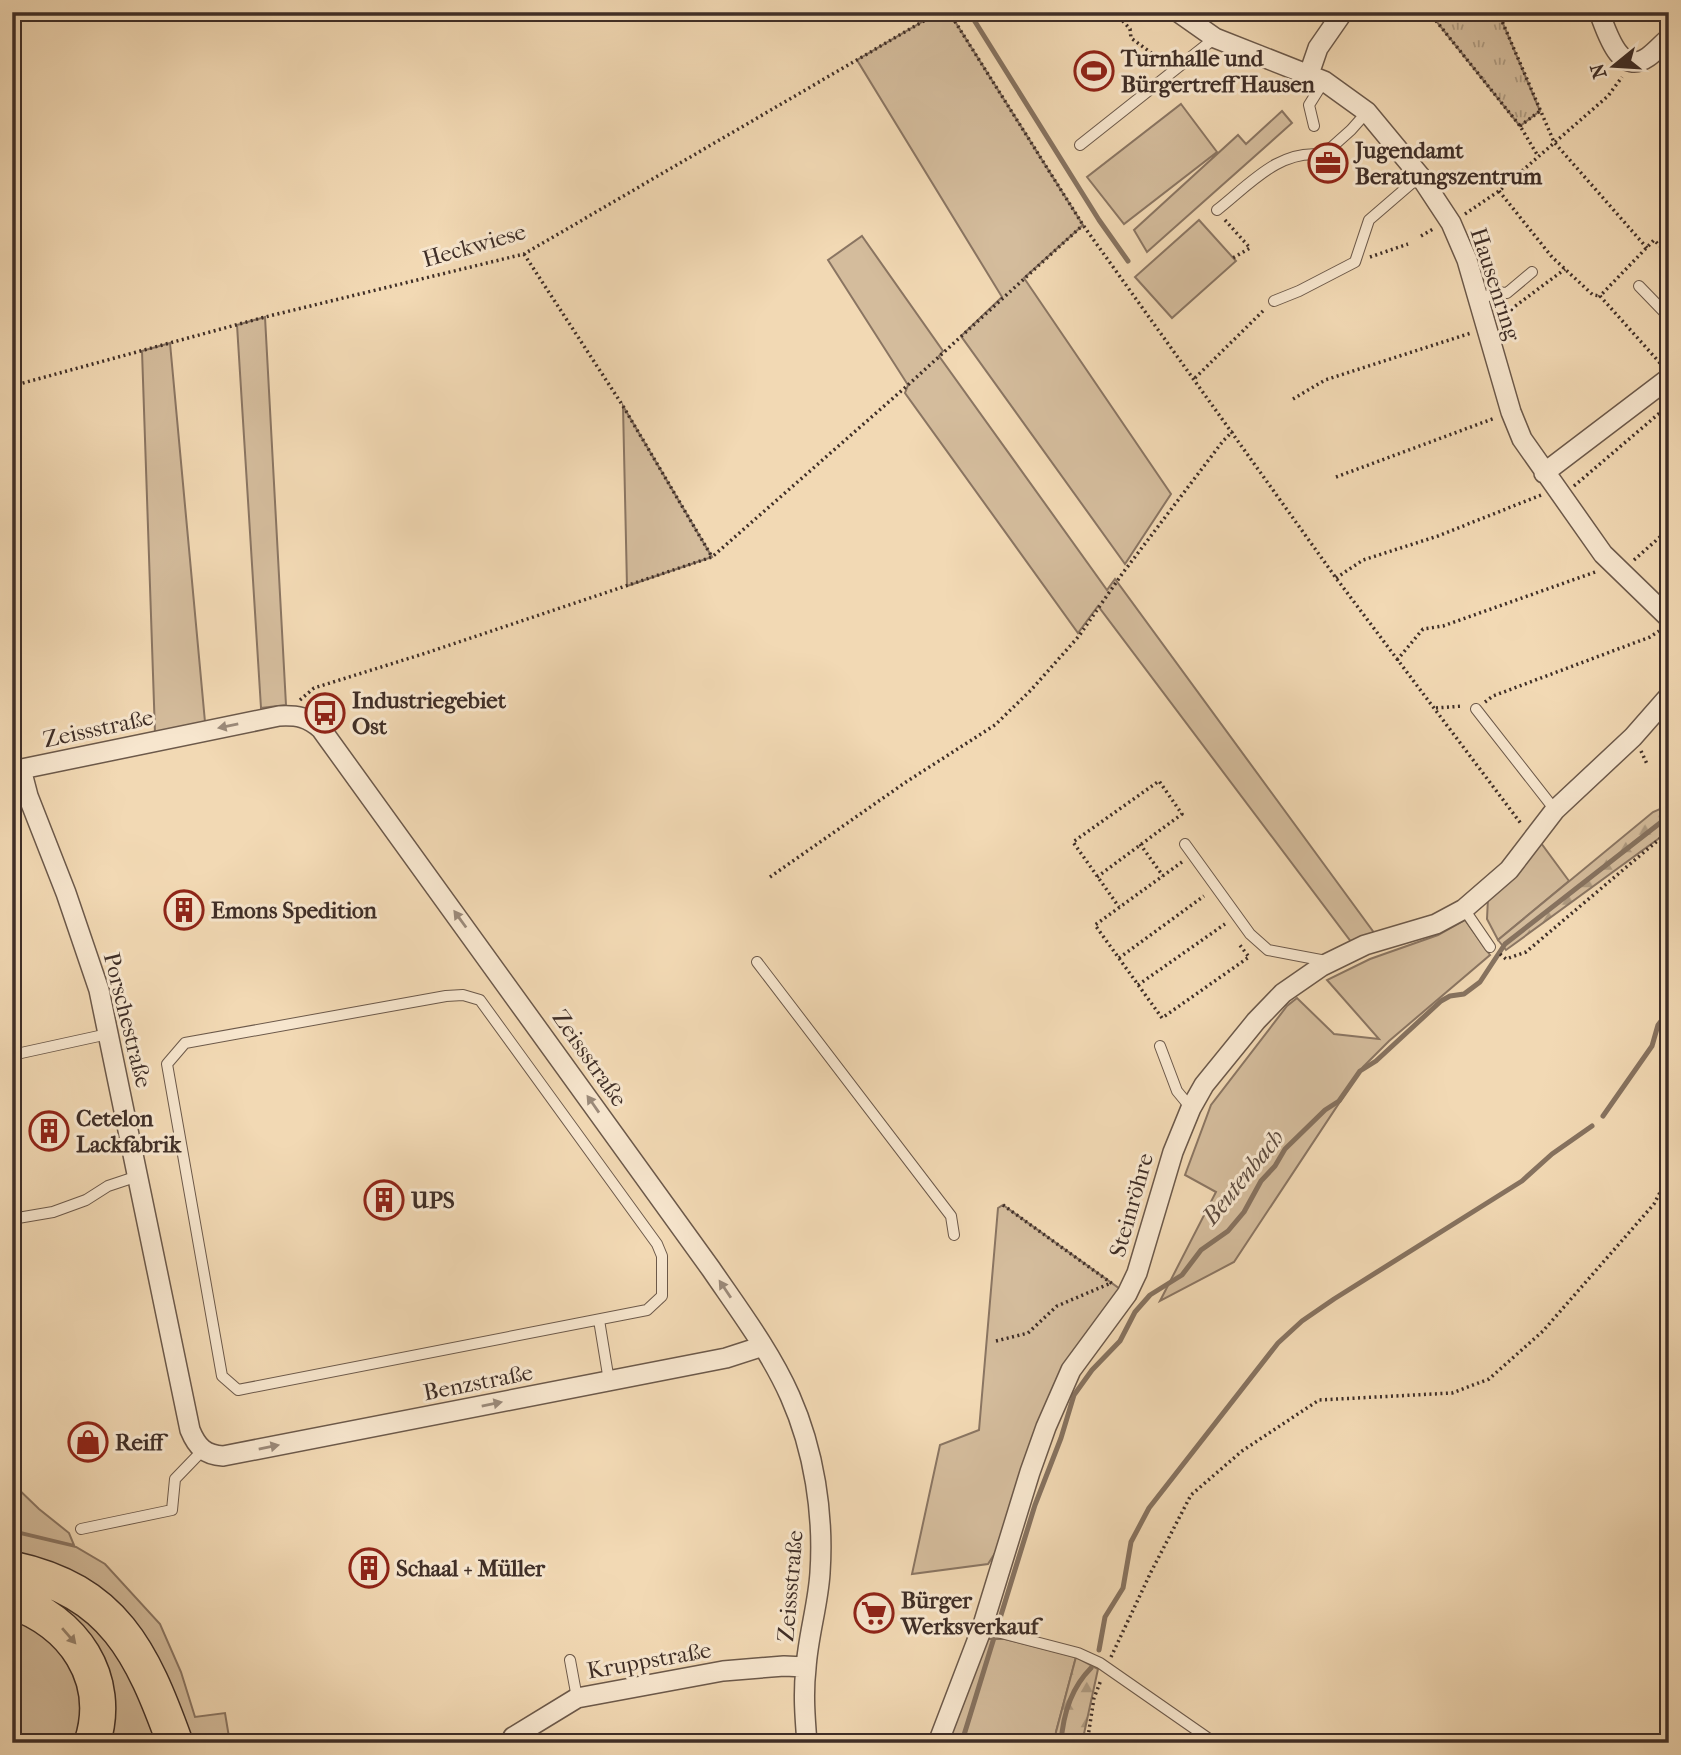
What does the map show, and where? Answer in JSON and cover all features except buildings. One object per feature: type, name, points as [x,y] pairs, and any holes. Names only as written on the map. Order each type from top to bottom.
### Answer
[{"type":"highway","points":[[12,1569],[36,1574],[66,1586],[82,1595],[113,1622],[140,1656],[176,1743]]},
{"type":"highway","points":[[12,1601],[29,1606],[64,1629],[82,1652],[92,1677],[97,1704],[92,1743]]},
{"type":"street","name":"Hausenring","points":[[1178,12],[1214,38],[1316,78],[1367,112],[1420,176],[1451,223],[1466,260],[1511,412],[1522,439],[1616,568],[1664,624]]},
{"type":"street","points":[[1599,12],[1620,57],[1628,62],[1647,58],[1669,38]]},
{"type":"street","points":[[1316,78],[1318,48],[1338,14]]},
{"type":"street","points":[[1553,485],[1669,378]]},
{"type":"street","points":[[1544,824],[1633,737],[1669,696]]},
{"type":"street","name":"Zeissstraße","points":[[17,770],[279,716],[295,715],[310,719],[329,740],[711,1269],[763,1346],[790,1395],[806,1440],[816,1485],[821,1528],[820,1573],[806,1667],[807,1743]]},
{"type":"street","name":"Porschestraße","points":[[17,770],[66,893],[99,990],[190,1430],[202,1451]]},
{"type":"street","name":"Steinröhre","points":[[937,1743],[987,1629],[1030,1472],[1046,1427],[1071,1370],[1119,1289],[1137,1273],[1173,1152],[1191,1108],[1204,1085],[1256,1021],[1283,993],[1330,962],[1365,945],[1436,924],[1464,909],[1510,870],[1544,824]]},
{"type":"street","name":"Benzstraße","points":[[202,1451],[223,1456],[726,1359],[763,1346]]},
{"type":"street","name":"Kruppstraße","points":[[513,1737],[577,1698],[723,1671],[806,1667]]},
{"type":"lane","points":[[1080,145],[1214,38]]},
{"type":"lane","points":[[1314,126],[1309,106],[1316,78]]},
{"type":"lane","points":[[1217,210],[1281,160],[1309,153],[1323,155],[1367,112]]},
{"type":"lane","points":[[1274,301],[1355,262],[1370,220],[1420,176]]},
{"type":"lane","points":[[1480,300],[1495,292],[1507,293],[1532,272]]},
{"type":"lane","points":[[1639,286],[1669,317]]},
{"type":"lane","points":[[1476,709],[1544,824]]},
{"type":"lane","points":[[1185,844],[1250,934],[1268,950],[1330,962]]},
{"type":"lane","points":[[1464,909],[1490,947]]},
{"type":"lane","points":[[757,962],[951,1216],[954,1235]]},
{"type":"lane","points":[[463,995],[480,1000],[657,1244],[662,1256],[662,1296],[647,1310],[599,1320],[238,1390],[222,1376],[167,1065],[185,1043],[446,996],[463,995]]},
{"type":"lane","points":[[12,1055],[108,1034]]},
{"type":"lane","points":[[1160,1046],[1177,1091],[1191,1108]]},
{"type":"lane","points":[[12,1219],[53,1212],[86,1200],[107,1186],[138,1176]]},
{"type":"lane","points":[[599,1320],[609,1381]]},
{"type":"lane","points":[[81,1529],[172,1510],[175,1479],[202,1451]]},
{"type":"lane","points":[[987,1629],[1077,1653],[1107,1667],[1215,1743]]},
{"type":"lane","points":[[570,1661],[577,1698]]},
{"type":"path","points":[[12,23],[46,12]]},
{"type":"path","name":"Heckwiese","points":[[12,386],[265,317],[524,254],[939,12]]},
{"type":"path","points":[[949,12],[1083,225],[1396,660],[1434,708],[1544,824]]},
{"type":"path","points":[[1110,12],[1130,29],[1131,38],[1175,70]]},
{"type":"path","points":[[1122,20],[1128,12]]},
{"type":"path","points":[[1302,12],[1308,21]]},
{"type":"path","points":[[1429,12],[1520,126],[1538,156]]},
{"type":"path","points":[[1486,12],[1499,13],[1554,142],[1647,248]]},
{"type":"path","points":[[1451,223],[1499,191],[1608,96],[1621,80],[1628,62]]},
{"type":"path","points":[[1520,126],[1540,111]]},
{"type":"path","points":[[1499,191],[1552,257],[1593,295],[1600,296]]},
{"type":"path","points":[[1217,210],[1250,248],[1233,258]]},
{"type":"path","points":[[295,715],[297,704],[314,688],[712,557],[908,385],[1083,225]]},
{"type":"path","points":[[1355,262],[1408,244]]},
{"type":"path","points":[[524,254],[623,406],[712,557]]},
{"type":"path","points":[[1293,399],[1325,380],[1487,328],[1565,269]]},
{"type":"path","points":[[1195,378],[1274,301]]},
{"type":"path","points":[[1336,578],[1363,559],[1438,536],[1537,498],[1669,405]]},
{"type":"path","points":[[1336,477],[1511,412]]},
{"type":"path","points":[[770,877],[906,782],[995,725],[1031,690],[1079,636],[1122,574],[1233,431]]},
{"type":"path","points":[[1396,660],[1423,629],[1443,626],[1601,570],[1616,568],[1669,529]]},
{"type":"path","points":[[1434,708],[1471,706],[1476,709],[1493,696],[1650,637],[1664,624]]},
{"type":"path","points":[[1097,877],[1182,814],[1159,781],[1073,842],[1097,877],[1119,907]]},
{"type":"path","points":[[1506,959],[1526,952],[1669,831]]},
{"type":"path","points":[[1140,845],[1163,876]]},
{"type":"path","points":[[1193,855],[1094,925],[1162,1018],[1249,957],[1233,935]]},
{"type":"path","points":[[1118,958],[1204,896],[1210,904]]},
{"type":"path","points":[[1138,985],[1225,924],[1222,921]]},
{"type":"path","points":[[1087,1743],[1094,1698],[1107,1667],[1151,1572],[1191,1495],[1242,1451],[1319,1400],[1452,1393],[1489,1379],[1543,1331],[1654,1204],[1669,1175]]},
{"type":"path","points":[[1003,1205],[1119,1289]]},
{"type":"path","points":[[996,1341],[1028,1333],[1057,1306],[1119,1289]]},
{"type":"green space","points":[[939,12],[949,12],[1083,225],[1024,278],[1171,494],[1125,564],[961,336],[1002,297],[857,60]]},
{"type":"green space","points":[[1429,12],[1499,14],[1540,111],[1520,126]]},
{"type":"green space","points":[[1181,104],[1217,152],[1124,224],[1087,177]]},
{"type":"green space","points":[[1282,111],[1292,123],[1147,252],[1134,230],[1238,135],[1246,144]]},
{"type":"green space","points":[[1199,220],[1236,261],[1172,318],[1135,277]]},
{"type":"green space","points":[[862,236],[943,351],[939,356],[1107,590],[1115,579],[1375,934],[1352,943],[1098,606],[1078,633],[905,393],[908,385],[828,260]]},
{"type":"green space","points":[[265,317],[286,705],[261,708],[237,325]]},
{"type":"green space","points":[[170,343],[205,722],[155,733],[142,351]]},
{"type":"green space","points":[[623,406],[712,557],[627,586]]},
{"type":"green space","points":[[1669,805],[1669,831],[1506,950],[1498,940],[1653,812]]},
{"type":"green space","points":[[1541,843],[1569,881],[1498,940],[1487,919],[1488,898]]},
{"type":"green space","points":[[1465,920],[1490,955],[1389,1041],[1363,1067],[1234,1262],[1160,1301],[1216,1192],[1185,1175],[1211,1105],[1287,1006],[1297,998],[1334,1034],[1379,1039],[1327,980],[1370,959],[1438,935]]},
{"type":"green space","points":[[1003,1205],[1127,1294],[1067,1368],[997,1550],[988,1564],[912,1574],[940,1445],[979,1430],[998,1208]]},
{"type":"green space","points":[[12,1483],[69,1533],[74,1545],[12,1530]]},
{"type":"green space","points":[[12,1532],[76,1547],[105,1564],[160,1624],[181,1672],[195,1717],[225,1713],[230,1743],[185,1743],[89,1581],[52,1563],[12,1553]]},
{"type":"green space","points":[[19,1584],[63,1602],[109,1636],[167,1743],[102,1743],[106,1708]]},
{"type":"green space","points":[[12,1611],[43,1629],[80,1675],[82,1743],[12,1743]]},
{"type":"green space","points":[[985,1639],[1005,1639],[1076,1657],[1055,1743],[947,1743]]},
{"type":"green space","points":[[1076,1657],[1098,1669],[1082,1743],[1055,1743],[1056,1732]]},
{"type":"waterway","points":[[969,12],[1099,220],[1128,261]]},
{"type":"waterway","name":"Beutenbach","points":[[958,1743],[964,1735],[1035,1505],[1061,1438],[1074,1395],[1092,1370],[1120,1341],[1135,1312],[1150,1295],[1182,1275],[1201,1250],[1228,1231],[1244,1212],[1261,1181],[1275,1166],[1285,1149],[1325,1110],[1339,1101],[1360,1071],[1376,1061],[1441,1001],[1450,996],[1464,994],[1480,982],[1505,944],[1669,816]]},
{"type":"waterway","points":[[1603,1116],[1652,1046],[1658,1025],[1669,1011]]},
{"type":"waterway","points":[[1099,1650],[1105,1617],[1123,1588],[1131,1542],[1149,1508],[1278,1343],[1302,1321],[1334,1299],[1522,1181],[1552,1154],[1592,1126]]},
{"type":"waterway","points":[[1061,1743],[1069,1702],[1078,1684],[1091,1668]]},
{"type":"place","name":"Turnhalle und Bürgertreff Hausen","points":[[1094,71]]},
{"type":"place","name":"Jugendamt Beratungszentrum","points":[[1328,163]]},
{"type":"place","name":"Industriegebiet Ost","points":[[325,713]]},
{"type":"place","name":"Emons Spedition","points":[[184,910]]},
{"type":"place","name":"Cetelon Lackfabrik","points":[[49,1131]]},
{"type":"place","name":"UPS","points":[[384,1200]]},
{"type":"place","name":"Reiff","points":[[88,1442]]},
{"type":"place","name":"Schaal + Müller","points":[[369,1568]]},
{"type":"place","name":"Bürger Werksverkauf","points":[[874,1613]]}]
